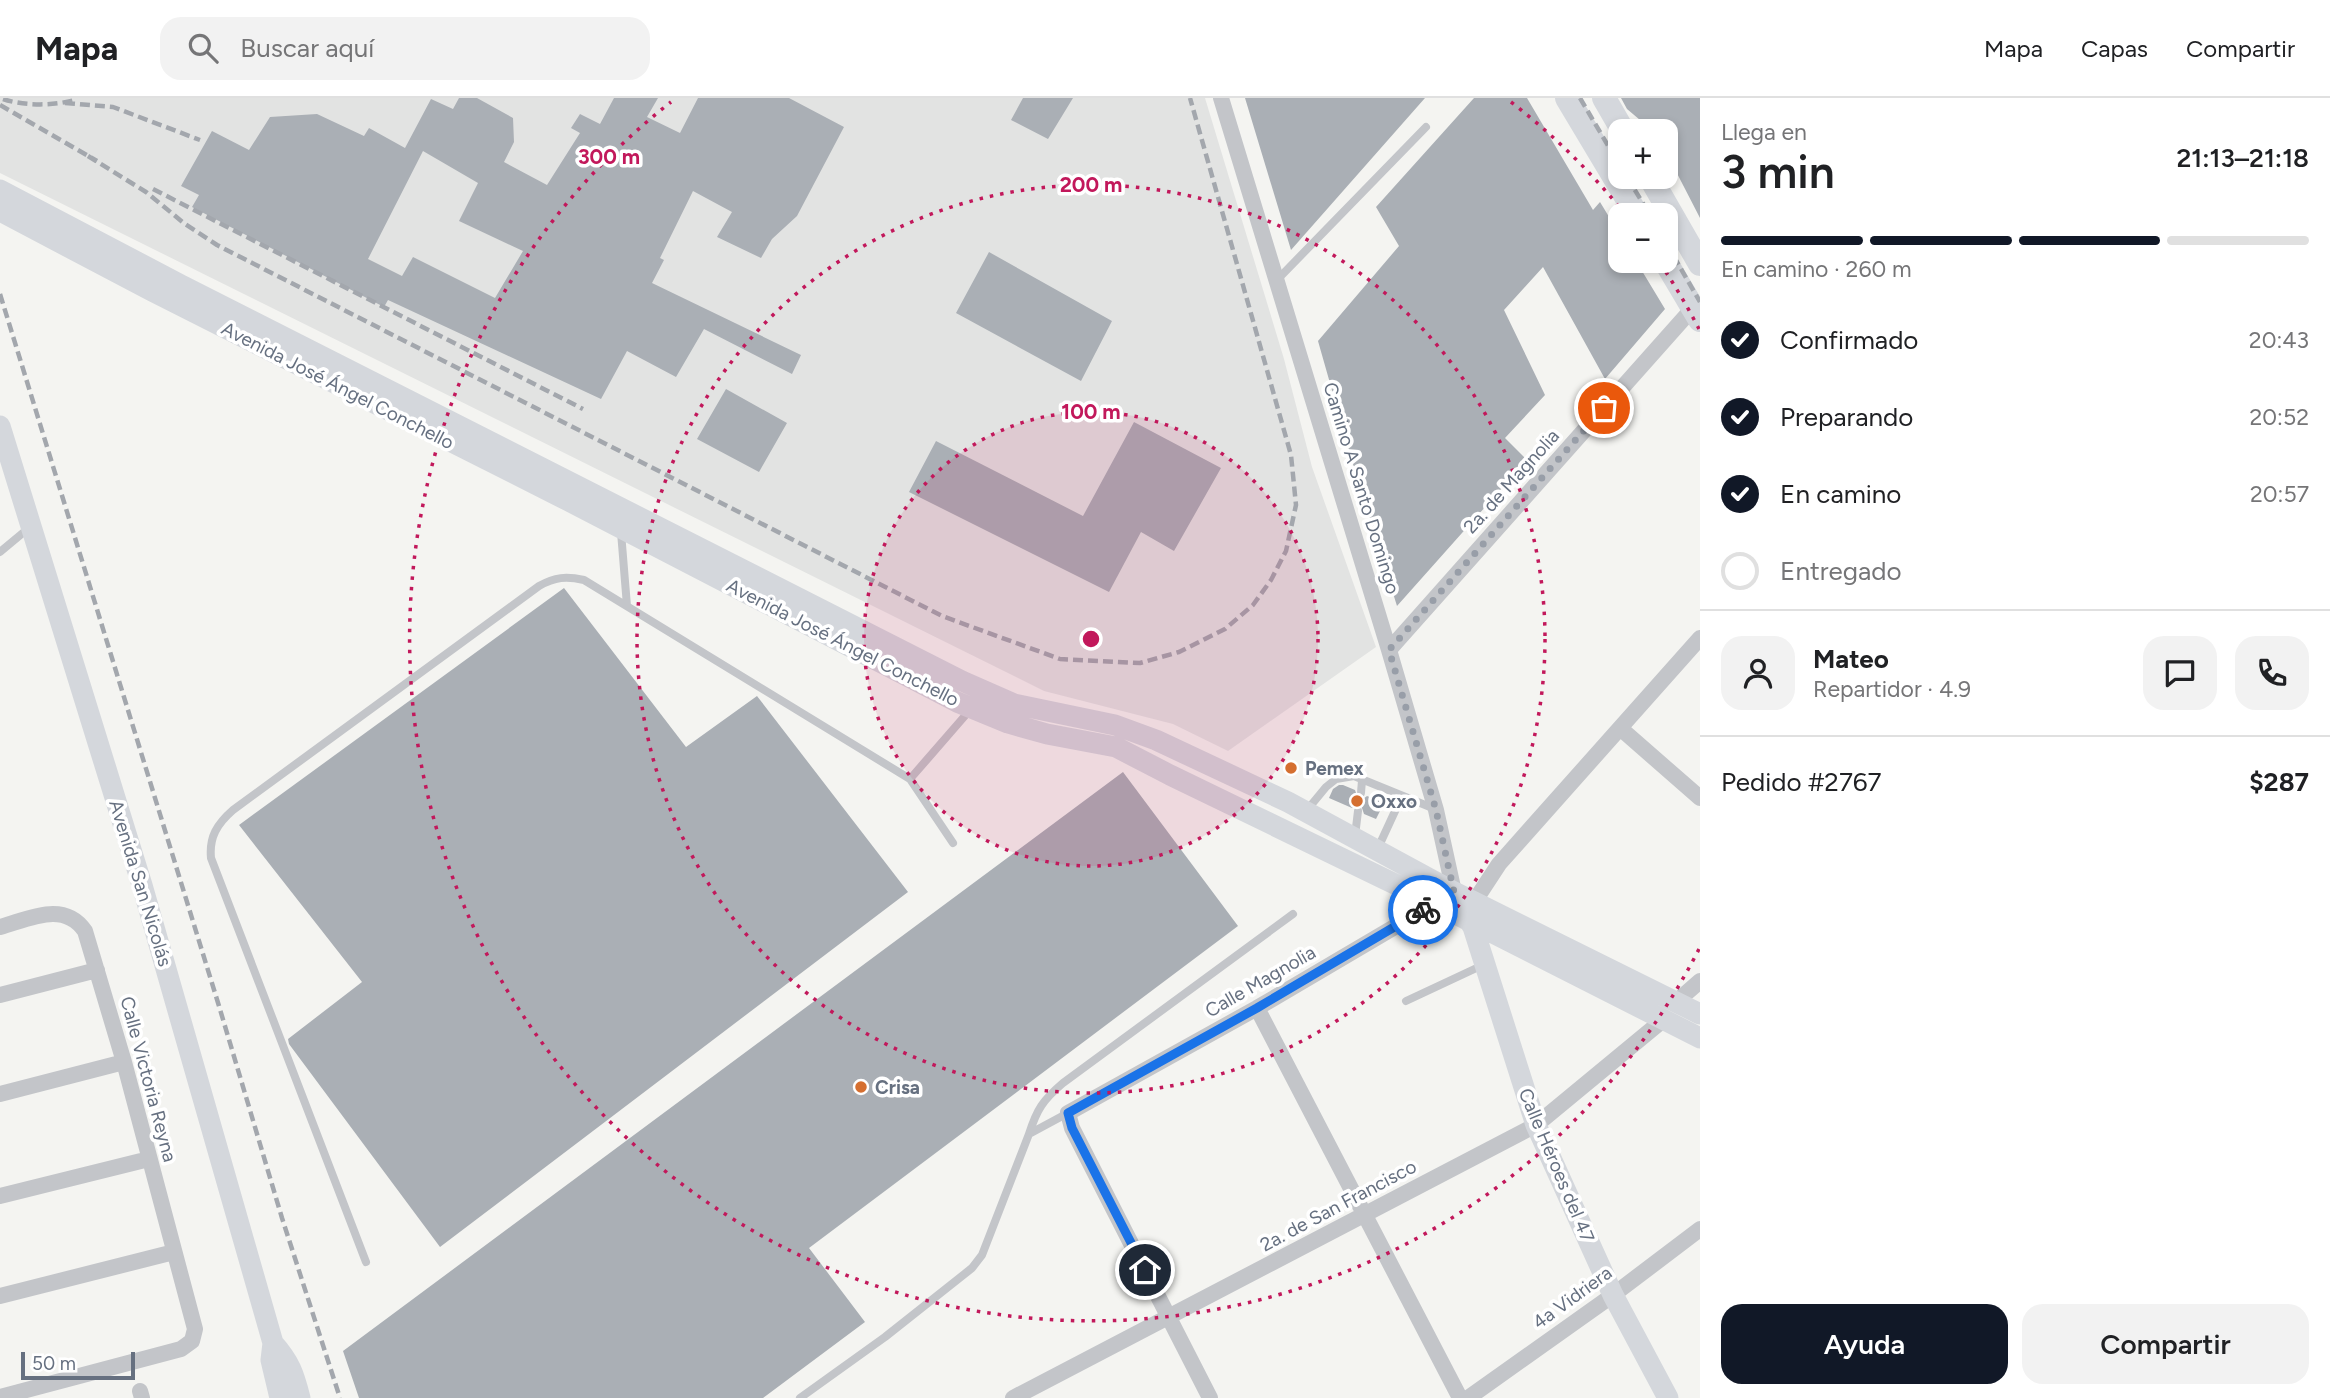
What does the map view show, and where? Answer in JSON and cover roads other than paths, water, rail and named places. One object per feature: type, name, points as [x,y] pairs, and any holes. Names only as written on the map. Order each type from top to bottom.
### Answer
[{"type":"main road","points":[[1567,98],[1630,203]]},
{"type":"main road","points":[[1604,98],[1616,119]]},
{"type":"main road","points":[[1657,189],[1700,264]]},
{"type":"main road","name":"Avenida José Ángel Conchello","points":[[0,190],[253,323],[974,687],[1014,704],[1139,732],[1305,812],[1454,892]]},
{"type":"main road","name":"Avenida José Ángel Conchello","points":[[0,211],[972,708],[1008,723],[1047,734],[1116,747],[1434,903],[1473,913],[1700,1014]]},
{"type":"main road","points":[[1672,273],[1696,314]]},
{"type":"main road","name":"Avenida San Nicolás","points":[[0,426],[142,885],[273,1343],[271,1360],[280,1398]]},
{"type":"main road","name":"Calle Héroes del 47","points":[[1454,892],[1473,913],[1485,964],[1536,1125],[1613,1294],[1668,1398]]},
{"type":"main road","name":"Avenida José Ángel Conchello","points":[[1473,913],[1700,1038]]},
{"type":"main road","name":"Avenida San Nicolás","points":[[273,1343],[288,1359],[293,1369],[300,1398]]},
{"type":"street","name":"Camino A Santo Domingo","points":[[1221,98],[1436,810],[1454,892]]},
{"type":"street","name":"2a. de Magnolia","points":[[1389,650],[1696,314]]},
{"type":"street","points":[[1473,913],[1499,863],[1700,638]]},
{"type":"street","points":[[1620,728],[1700,798]]},
{"type":"street","name":"Calle Magnolia","points":[[1068,1113],[1257,1008],[1454,892]]},
{"type":"street","name":"Calle Victoria Reyna","points":[[0,927],[49,914],[68,915],[75,919],[85,932],[124,1062],[195,1329],[192,1340],[181,1349],[0,1396]]},
{"type":"street","points":[[0,995],[97,970]]},
{"type":"street","points":[[1676,1002],[1700,981]]},
{"type":"street","points":[[1257,1008],[1460,1398]]},
{"type":"street","name":"2a. de San Francisco","points":[[1013,1398],[1536,1125],[1663,1020]]},
{"type":"street","points":[[0,1094],[124,1062]]},
{"type":"street","points":[[1068,1113],[1072,1128],[1210,1398]]},
{"type":"street","points":[[0,1196],[149,1159]]},
{"type":"street","name":"4a Vidriera","points":[[1468,1398],[1700,1229]]},
{"type":"street","points":[[0,1296],[174,1252]]},
{"type":"lane","points":[[1276,281],[1426,127]]},
{"type":"lane","points":[[0,552],[30,527]]},
{"type":"lane","points":[[620,527],[627,606]]},
{"type":"lane","points":[[366,1262],[211,858],[210,847],[214,831],[233,810],[539,586],[554,578],[570,576],[584,580],[910,779],[953,843]]},
{"type":"lane","points":[[910,779],[972,708]]},
{"type":"lane","points":[[1305,812],[1336,779],[1354,776],[1436,810]]},
{"type":"lane","points":[[1361,793],[1362,780]]},
{"type":"lane","points":[[1377,851],[1402,796]]},
{"type":"lane","points":[[1355,839],[1358,811]]},
{"type":"lane","points":[[800,1398],[885,1337],[972,1268],[982,1255],[1043,1100],[1293,914]]},
{"type":"lane","points":[[1406,1001],[1485,964]]},
{"type":"lane","points":[[1029,1134],[1068,1113]]},
{"type":"railway","points":[[88,156],[146,192],[185,224],[217,245],[942,616],[1060,659],[1140,663],[1179,652],[1225,629],[1253,605],[1271,580],[1286,551],[1296,505],[1291,455],[1190,98]]},
{"type":"railway","points":[[1580,98],[1608,146]]},
{"type":"railway","points":[[3,99],[39,104],[75,100]]},
{"type":"railway","points":[[65,103],[113,107],[200,140]]},
{"type":"railway","points":[[0,105],[97,161]]},
{"type":"railway","points":[[153,189],[583,409]]},
{"type":"railway","points":[[1634,189],[1643,203]]},
{"type":"railway","points":[[1678,264],[1700,302]]},
{"type":"railway","points":[[0,294],[282,1218],[340,1398]]},
{"type":"place","name":"Pemex","points":[[1291,768]]},
{"type":"place","name":"Oxxo","points":[[1357,801]]},
{"type":"place","name":"Crisa","points":[[861,1087]]}]
